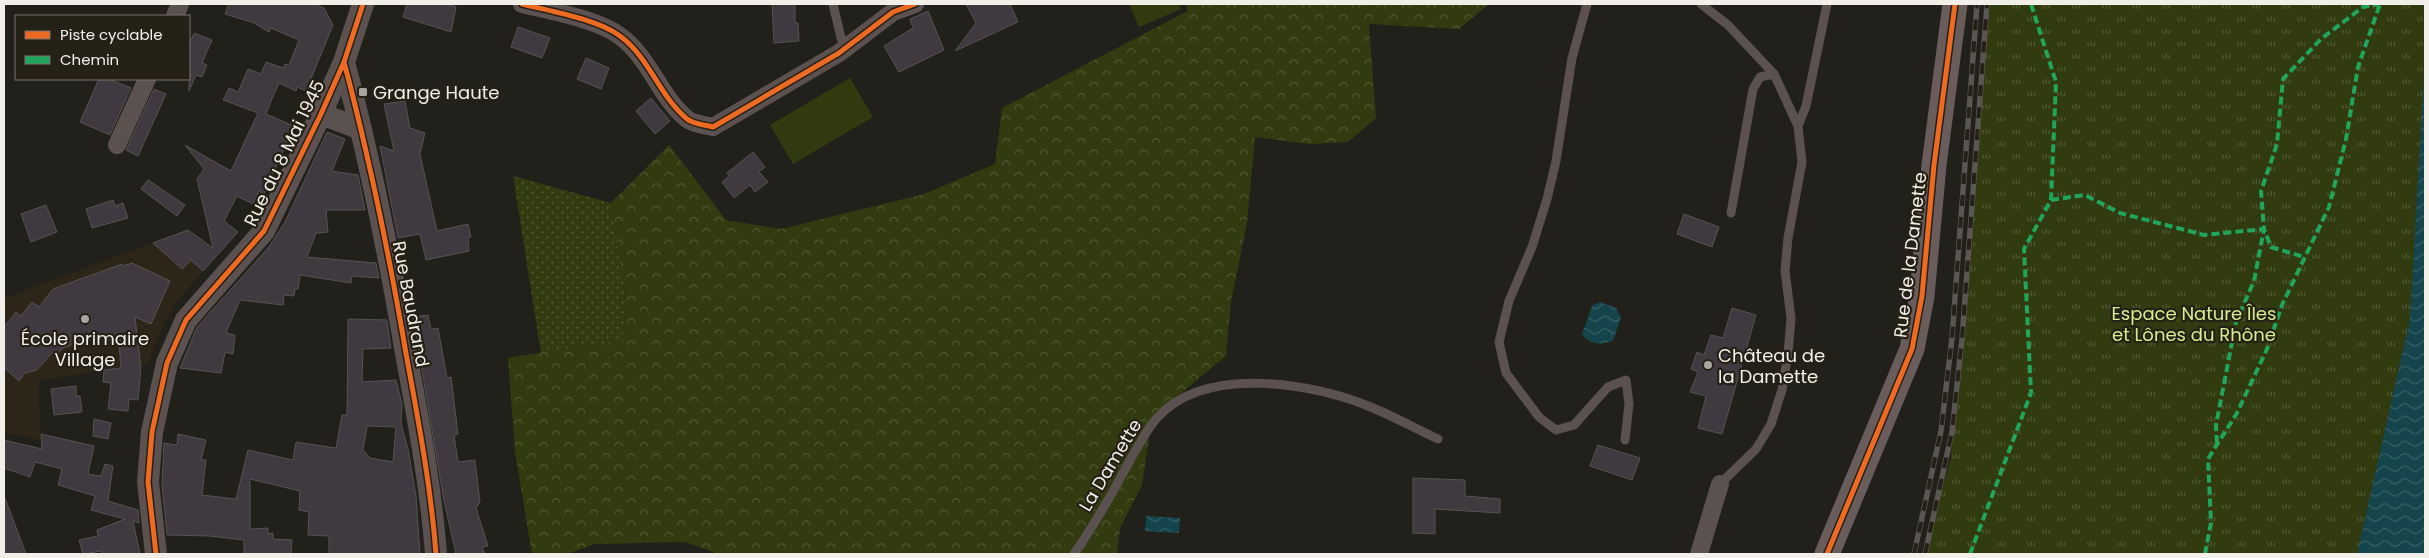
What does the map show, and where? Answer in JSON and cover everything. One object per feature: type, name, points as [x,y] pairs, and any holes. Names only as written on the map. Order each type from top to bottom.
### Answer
[{"type":"main road","name":"Rue de la Damette","points":[[1827,554],[1912,349],[1922,296],[1934,165],[1955,4]]},
{"type":"street","points":[[522,4],[582,19],[619,35],[640,54],[664,93],[688,120],[713,126],[848,46],[893,12],[915,4]]},
{"type":"street","name":"Rue du 8 Mai 1945","points":[[156,554],[148,482],[152,432],[167,363],[186,320],[264,231],[344,62],[358,6]]},
{"type":"street","name":"Rue Baudrand","points":[[344,62],[361,129],[398,303],[432,499],[436,554]]},
{"type":"street","points":[[117,146],[147,80]]},
{"type":"street","points":[[321,114],[361,129]]},
{"type":"street","points":[[1699,554],[1720,484]]},
{"type":"lane","points":[[833,4],[841,38],[848,46]]},
{"type":"lane","points":[[1587,4],[1572,58],[1556,161],[1547,199],[1532,247],[1509,301],[1499,342],[1506,373],[1539,417],[1556,430],[1574,425],[1608,387],[1626,380],[1629,404],[1625,440]]},
{"type":"lane","points":[[1701,4],[1728,25],[1774,74],[1798,126],[1802,162],[1788,238],[1785,271],[1791,318],[1782,390],[1771,424],[1756,449],[1720,484]]},
{"type":"lane","points":[[1798,126],[1806,106],[1827,4]]},
{"type":"lane","points":[[1731,213],[1753,89],[1760,77],[1774,74]]},
{"type":"lane","name":"La Damette","points":[[1074,554],[1095,522],[1142,439],[1158,417],[1190,394],[1220,385],[1254,383],[1315,389],[1372,407],[1438,440]]},
{"type":"shaded area","name":"École primaire Village","points":[[188,230],[219,253],[176,302],[158,336],[148,363],[38,381],[41,440],[4,432],[4,298]]},
{"type":"green space","points":[[1129,4],[1179,4],[1181,9],[1139,27]]},
{"type":"green space","points":[[1185,4],[1489,4],[1459,29],[1369,24],[1376,118],[1348,142],[1310,144],[1255,137],[1247,223],[1231,302],[1226,356],[1152,417],[1142,485],[1120,528],[1117,554],[719,554],[685,542],[595,544],[567,554],[532,554],[515,452],[508,358],[622,340],[626,301],[611,203],[669,145],[726,220],[781,229],[924,194],[995,164],[1002,108],[1188,11]]},
{"type":"green space","name":"Espace Nature Îles et Lônes du Rhône","points":[[1990,4],[2425,4],[2425,554],[1923,554],[1951,458]]},
{"type":"green space","points":[[850,78],[873,117],[793,164],[770,125]]},
{"type":"green space","points":[[513,176],[611,203],[626,301],[622,340],[541,353]]},
{"type":"water","points":[[2425,56],[2425,554],[2357,554],[2410,319]]},
{"type":"water","points":[[1600,302],[1616,308],[1621,317],[1613,341],[1604,343],[1592,342],[1582,334],[1592,306]]},
{"type":"water","points":[[1146,516],[1180,518],[1179,533],[1145,531]]},
{"type":"building","points":[[229,4],[314,4],[324,8],[333,25],[306,91],[297,87],[296,91],[279,83],[271,101],[266,114],[294,126],[264,194],[259,191],[253,204],[237,196],[224,221],[238,232],[203,271],[191,260],[182,269],[153,243],[188,230],[213,248],[197,179],[204,169],[185,145],[231,171],[258,113],[223,100],[229,88],[238,92],[248,69],[261,74],[266,62],[283,68],[285,64],[289,65],[299,40],[271,28],[269,32],[254,23],[225,14]]},
{"type":"building","points":[[407,4],[446,4],[456,7],[451,32],[403,17]]},
{"type":"building","points":[[772,4],[795,4],[795,23],[798,23],[799,41],[774,43]]},
{"type":"building","points":[[966,4],[1010,4],[1018,22],[955,51],[976,23]]},
{"type":"building","points":[[928,11],[944,50],[899,72],[884,46],[913,28],[910,19]]},
{"type":"building","points":[[518,27],[550,38],[542,58],[511,47]]},
{"type":"building","points":[[194,33],[212,40],[202,63],[207,65],[202,77],[196,75],[189,91],[190,80],[190,43]]},
{"type":"building","points":[[586,58],[609,68],[601,89],[577,79]]},
{"type":"building","points":[[99,80],[111,80],[131,88],[110,135],[80,122]]},
{"type":"building","points":[[154,89],[166,94],[138,156],[126,150]]},
{"type":"building","points":[[651,98],[670,121],[655,134],[636,111]]},
{"type":"building","points":[[405,101],[410,128],[425,133],[420,154],[437,231],[468,224],[471,237],[468,238],[469,251],[426,260],[420,234],[398,238],[380,146],[394,151],[384,104]]},
{"type":"building","points":[[327,132],[345,139],[332,171],[358,175],[365,210],[326,210],[328,232],[316,233],[307,257],[376,263],[379,278],[352,276],[351,283],[300,275],[298,289],[295,289],[294,296],[284,295],[283,305],[240,300],[226,333],[235,335],[233,354],[225,352],[221,373],[180,368],[197,327],[268,248],[285,222]]},
{"type":"building","points":[[753,152],[765,167],[759,172],[768,182],[755,192],[750,185],[734,198],[722,182],[729,176],[727,173]]},
{"type":"building","points":[[148,180],[185,205],[177,216],[141,189]]},
{"type":"building","points":[[113,200],[115,206],[123,203],[128,218],[92,228],[86,209]]},
{"type":"building","points":[[46,205],[57,232],[31,242],[21,214]]},
{"type":"building","points":[[1684,214],[1719,227],[1712,247],[1677,234]]},
{"type":"building","points":[[132,263],[170,281],[151,324],[135,317],[141,368],[138,400],[129,399],[128,411],[108,409],[111,383],[103,382],[104,370],[121,368],[119,344],[89,331],[85,340],[63,348],[56,356],[52,353],[37,370],[25,373],[19,381],[4,368],[4,327],[16,312],[21,316],[32,302],[39,307],[53,289],[122,264],[123,266]]},
{"type":"building","points":[[1732,308],[1756,315],[1722,434],[1698,428],[1706,396],[1690,392],[1698,372],[1691,369],[1697,352],[1704,355],[1711,335],[1723,338]]},
{"type":"building","points":[[428,315],[431,329],[438,328],[447,378],[451,377],[458,434],[454,435],[458,462],[475,460],[480,502],[476,508],[488,546],[482,547],[485,554],[456,554],[444,501],[413,317]]},
{"type":"building","points":[[348,319],[387,320],[391,348],[363,349],[362,382],[396,380],[402,404],[401,424],[408,449],[416,496],[420,554],[329,554],[329,536],[308,535],[309,512],[299,510],[300,491],[250,479],[250,529],[268,528],[268,534],[273,533],[273,539],[292,540],[291,554],[244,554],[244,540],[210,536],[167,535],[162,485],[164,443],[177,445],[178,434],[206,440],[201,460],[206,460],[202,495],[236,499],[248,450],[293,460],[296,442],[336,448],[342,415],[347,415]],"holes":[[[367,426],[396,427],[393,462],[370,458],[363,450]]]},
{"type":"building","points":[[76,386],[76,396],[80,396],[82,412],[54,415],[51,389]]},
{"type":"building","points":[[94,419],[111,423],[108,439],[93,436]]},
{"type":"building","points":[[41,434],[94,446],[88,474],[101,476],[105,464],[113,466],[108,501],[138,510],[139,523],[133,521],[140,554],[102,554],[101,551],[83,554],[79,540],[98,536],[97,530],[125,519],[91,510],[95,496],[58,485],[62,469],[35,462],[30,477],[4,468],[4,440],[42,449]]},
{"type":"building","points":[[1598,445],[1640,458],[1632,480],[1590,466]]},
{"type":"building","points":[[1413,478],[1465,480],[1465,496],[1500,499],[1500,513],[1435,509],[1435,534],[1413,533]]},
{"type":"building","points":[[5,498],[26,554],[4,554]]},
{"type":"railway","points":[[1914,554],[1941,431],[1952,338],[1977,4]]},
{"type":"railway","points":[[1925,554],[1952,432],[1962,339],[1987,4]]},
{"type":"marked path","points":[[1970,554],[2031,393],[2024,249],[2051,200],[2056,82],[2031,4]]},
{"type":"marked path","points":[[2217,443],[2216,425],[2236,322],[2254,281],[2264,229],[2261,191],[2277,144],[2283,79],[2321,39],[2363,7],[2379,4]]},
{"type":"marked path","points":[[2205,554],[2211,523],[2208,459],[2237,413],[2267,349],[2282,305],[2329,207],[2346,139],[2358,67],[2380,4]]},
{"type":"marked path","points":[[2051,200],[2085,195],[2120,213],[2204,235],[2264,229],[2271,247],[2304,257]]},
{"type":"cycle path","points":[[156,554],[148,482],[152,432],[167,363],[186,320],[264,231],[344,62],[363,4]]},
{"type":"cycle path","points":[[522,4],[586,20],[620,36],[639,55],[677,110],[690,121],[713,127],[839,53],[893,12],[915,4]]},
{"type":"cycle path","points":[[1827,554],[1912,349],[1922,296],[1934,165],[1955,4]]},
{"type":"cycle path","points":[[344,62],[371,173],[394,284],[424,456],[436,554]]},
{"type":"place","name":"Grange Haute","points":[[363,92]]},
{"type":"place","name":"École primaire Village","points":[[85,319]]},
{"type":"place","name":"Château de la Damette","points":[[1708,365]]}]
